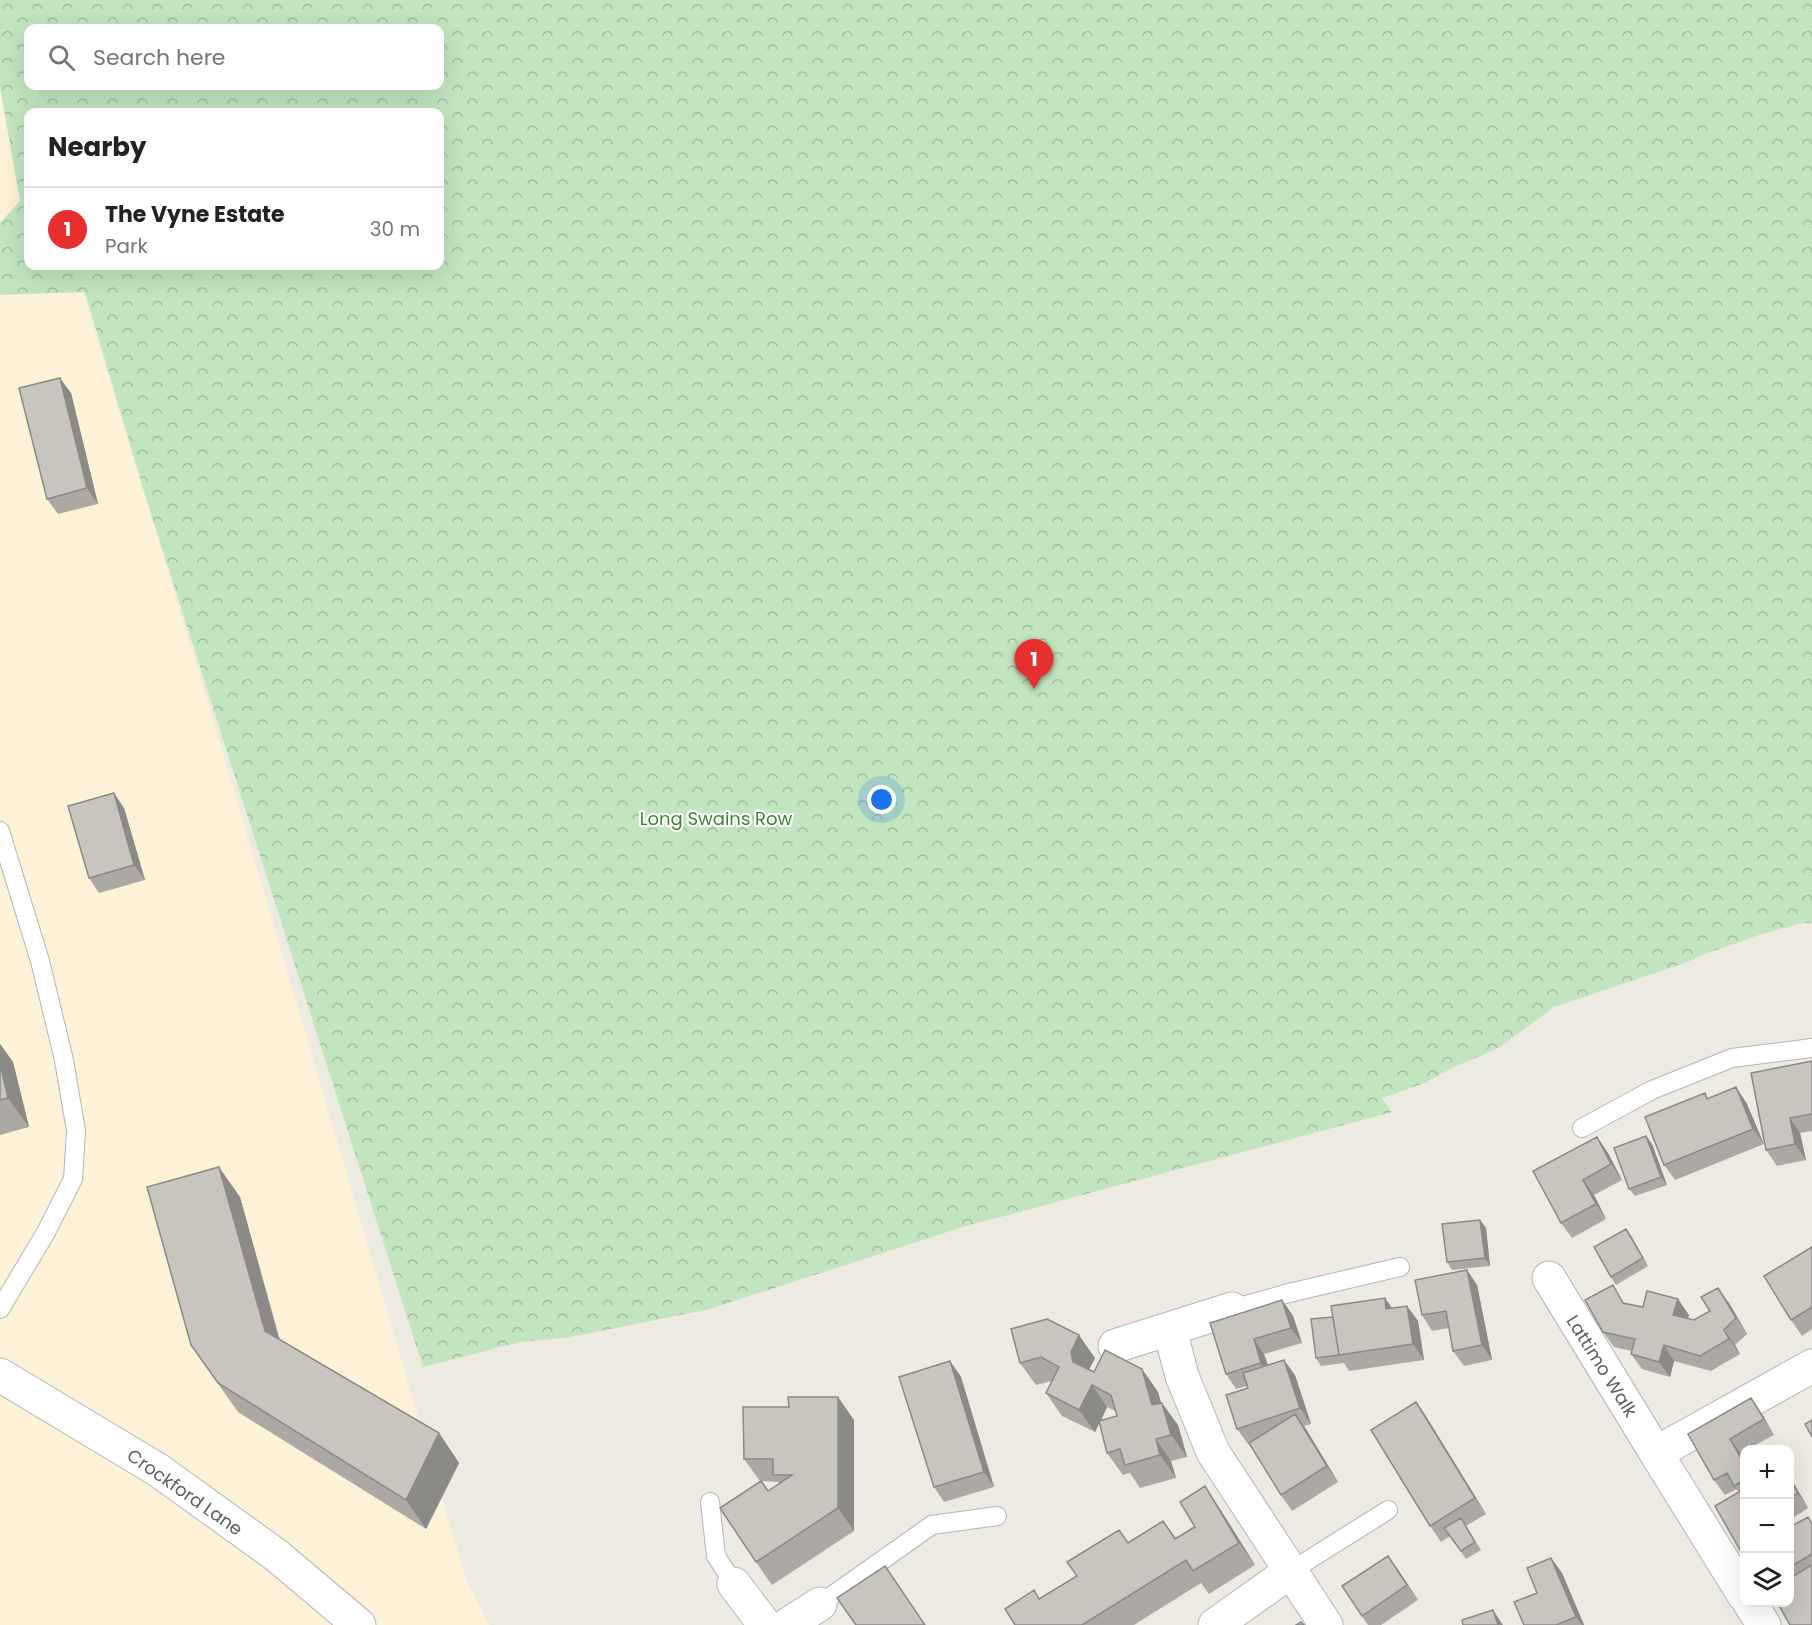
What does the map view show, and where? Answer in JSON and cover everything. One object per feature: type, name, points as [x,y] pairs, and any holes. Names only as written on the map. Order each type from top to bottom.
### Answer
[{"type":"street","name":"Lattimo Walk","points":[[1549,1278],[1740,1589]]},
{"type":"street","points":[[1115,1346],[1232,1309]]},
{"type":"street","points":[[1170,1330],[1182,1376],[1213,1452],[1326,1625]]},
{"type":"street","points":[[1656,1453],[1812,1366]]},
{"type":"street","name":"Crockford Lane","points":[[0,1375],[158,1470],[276,1555],[352,1623]]},
{"type":"street","points":[[1215,1625],[1291,1571]]},
{"type":"street","points":[[734,1584],[765,1625]]},
{"type":"street","points":[[787,1625],[820,1604]]},
{"type":"street","points":[[1752,1607],[1764,1625]]},
{"type":"lane","points":[[0,831],[7,879],[40,961],[64,1060],[76,1131],[74,1179],[45,1234],[0,1309]]},
{"type":"lane","points":[[1582,1128],[1652,1090],[1732,1058],[1812,1048]]},
{"type":"lane","points":[[1232,1309],[1400,1267]]},
{"type":"lane","points":[[710,1502],[716,1556],[734,1584]]},
{"type":"lane","points":[[1291,1571],[1388,1510]]},
{"type":"lane","points":[[820,1604],[932,1525],[996,1516]]},
{"type":"shaded area","points":[[0,21],[24,231],[24,270],[76,270],[218,736],[466,1579],[489,1625],[0,1625]]},
{"type":"green space","name":"Long Swains Row","points":[[0,0],[1812,0],[1812,923],[1803,923],[1765,933],[1554,1007],[1503,1045],[1425,1083],[1382,1098],[1392,1112],[963,1227],[706,1310],[565,1338],[520,1342],[423,1367],[143,488],[85,292],[0,295],[0,223],[20,201],[0,87]]},
{"type":"building","points":[[60,378],[87,488],[47,499],[19,388]]},
{"type":"building","points":[[114,793],[134,865],[89,878],[68,806]]},
{"type":"building","points":[[1812,1061],[1812,1114],[1790,1118],[1795,1144],[1766,1150],[1751,1073]]},
{"type":"building","points":[[0,1064],[8,1098],[0,1100]]},
{"type":"building","points":[[1736,1087],[1753,1129],[1664,1165],[1645,1117],[1705,1093],[1707,1099]]},
{"type":"building","points":[[1646,1136],[1661,1177],[1629,1189],[1614,1148]]},
{"type":"building","points":[[1597,1137],[1611,1164],[1583,1180],[1596,1204],[1561,1223],[1533,1171]]},
{"type":"building","points":[[219,1167],[265,1331],[439,1433],[406,1500],[218,1383],[191,1345],[147,1187]]},
{"type":"building","points":[[1480,1220],[1485,1258],[1447,1262],[1442,1224]]},
{"type":"building","points":[[1626,1229],[1643,1258],[1611,1277],[1594,1247]]},
{"type":"building","points":[[1812,1247],[1812,1307],[1791,1320],[1764,1276]]},
{"type":"building","points":[[1467,1270],[1482,1345],[1453,1351],[1446,1311],[1422,1315],[1415,1280]]},
{"type":"building","points":[[1613,1285],[1623,1303],[1643,1307],[1647,1291],[1678,1299],[1673,1315],[1694,1320],[1710,1311],[1701,1297],[1718,1288],[1736,1318],[1724,1330],[1729,1339],[1700,1356],[1664,1345],[1659,1362],[1631,1354],[1635,1339],[1603,1332],[1585,1300]]},
{"type":"building","points":[[1385,1298],[1386,1309],[1407,1306],[1413,1344],[1339,1355],[1331,1306]]},
{"type":"building","points":[[1282,1300],[1291,1328],[1254,1339],[1261,1363],[1226,1374],[1210,1323]]},
{"type":"building","points":[[1333,1317],[1339,1355],[1316,1358],[1311,1319]]},
{"type":"building","points":[[1047,1319],[1079,1335],[1071,1352],[1073,1362],[1094,1372],[1105,1350],[1142,1369],[1152,1405],[1162,1403],[1171,1435],[1156,1439],[1160,1455],[1125,1465],[1120,1449],[1107,1453],[1099,1421],[1117,1416],[1111,1395],[1092,1385],[1079,1410],[1046,1393],[1059,1367],[1041,1357],[1020,1363],[1011,1329]]},
{"type":"building","points":[[1284,1360],[1300,1408],[1237,1429],[1226,1395],[1248,1388],[1243,1373]]},
{"type":"building","points":[[950,1361],[984,1472],[934,1487],[899,1377]]},
{"type":"building","points":[[788,1397],[838,1397],[838,1508],[756,1562],[720,1508],[761,1481],[768,1491],[792,1475],[773,1475],[773,1459],[744,1459],[743,1407],[789,1407]]},
{"type":"building","points":[[1751,1398],[1764,1419],[1730,1439],[1740,1456],[1740,1482],[1734,1486],[1727,1473],[1714,1480],[1688,1434]]},
{"type":"building","points":[[1416,1402],[1475,1498],[1430,1526],[1371,1430]]},
{"type":"building","points":[[1295,1414],[1327,1466],[1281,1495],[1249,1443]]},
{"type":"building","points":[[1812,1420],[1812,1437],[1805,1424]]},
{"type":"building","points":[[1205,1486],[1239,1543],[1193,1571],[1186,1560],[1082,1625],[1015,1625],[1005,1609],[1034,1590],[1039,1599],[1077,1576],[1067,1562],[1119,1530],[1128,1543],[1163,1521],[1175,1539],[1195,1527],[1180,1502]]},
{"type":"building","points":[[1740,1491],[1740,1550],[1715,1506]]},
{"type":"building","points":[[1808,1517],[1812,1524],[1812,1554],[1794,1565],[1794,1553],[1794,1525]]},
{"type":"building","points":[[1461,1518],[1475,1542],[1461,1551],[1444,1528]]},
{"type":"building","points":[[1388,1556],[1407,1585],[1362,1616],[1342,1586]]},
{"type":"building","points":[[1551,1558],[1576,1617],[1556,1625],[1524,1625],[1514,1602],[1537,1593],[1527,1568]]},
{"type":"building","points":[[1812,1565],[1812,1625],[1790,1625],[1780,1607],[1794,1607],[1794,1576]]},
{"type":"building","points":[[885,1566],[925,1625],[856,1625],[837,1598]]},
{"type":"building","points":[[1493,1610],[1498,1625],[1463,1625],[1462,1620]]},
{"type":"place","name":"The Vyne Estate","points":[[1034,689]]}]
